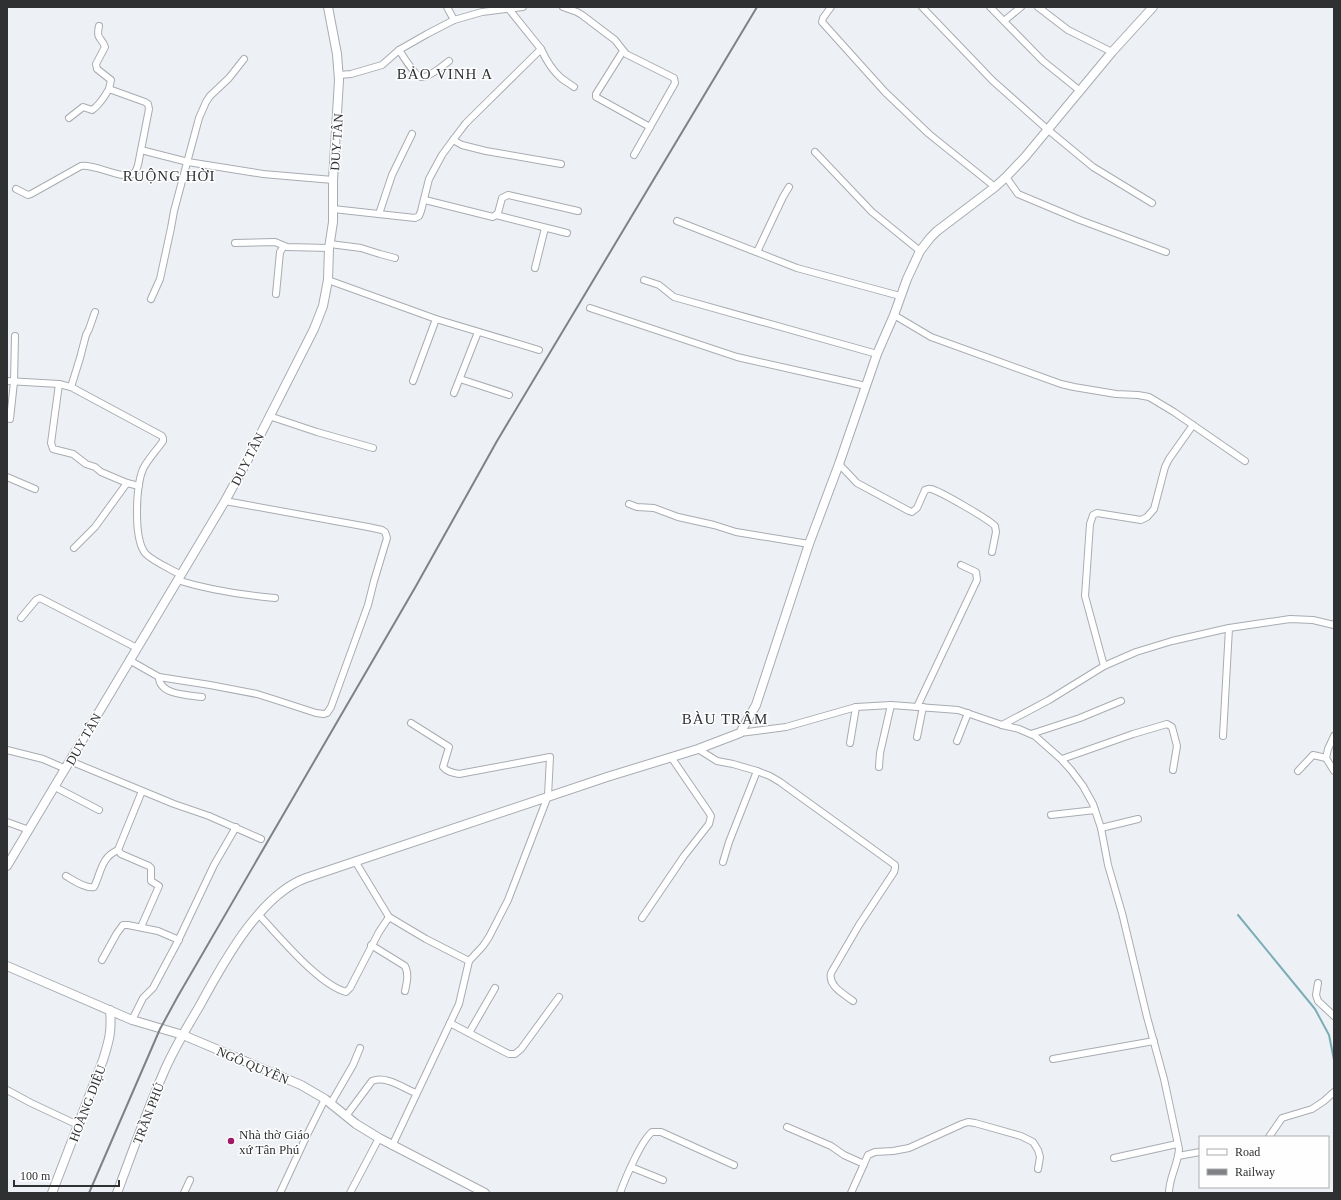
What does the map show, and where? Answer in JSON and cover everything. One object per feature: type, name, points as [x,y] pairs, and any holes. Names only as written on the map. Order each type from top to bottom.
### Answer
[{"type":"street","name":"DUY TÂN","points":[[7,866],[225,501],[247,461],[320,316],[328,280],[333,222],[333,180],[339,104],[337,54],[328,7]]},
{"type":"street","points":[[447,7],[454,20]]},
{"type":"street","points":[[339,75],[351,74],[382,65],[399,50],[454,20],[482,12],[523,7]]},
{"type":"street","points":[[563,7],[582,15],[615,40],[630,57],[675,80],[675,83],[634,155]]},
{"type":"street","points":[[831,7],[823,18],[822,22],[824,25],[885,92],[929,134],[995,188]]},
{"type":"street","points":[[922,7],[992,81],[1048,129],[1093,167],[1152,203]]},
{"type":"street","points":[[990,7],[1043,61],[1079,90]]},
{"type":"street","points":[[1004,21],[1021,7]]},
{"type":"street","points":[[1038,7],[1068,30],[1112,52]]},
{"type":"street","points":[[740,733],[756,705],[809,544],[866,386],[911,268],[920,251],[937,231],[995,188],[1026,157],[1079,90],[1153,7]]},
{"type":"street","points":[[508,8],[541,49],[555,72],[574,87]]},
{"type":"street","points":[[69,118],[83,107],[92,110],[103,100],[109,89],[111,80],[97,69],[96,64],[104,47],[103,42],[98,38],[97,34],[99,26]]},
{"type":"street","points":[[333,209],[415,218],[419,216],[425,200],[429,179],[442,155],[466,123],[541,49]]},
{"type":"street","points":[[399,50],[419,77],[423,78],[449,61]]},
{"type":"street","points":[[624,52],[596,94],[596,97],[650,127]]},
{"type":"street","points":[[151,299],[160,279],[174,211],[199,118],[210,96],[229,78],[244,59]]},
{"type":"street","points":[[16,189],[28,195],[34,193],[81,166],[86,165],[129,176],[135,173],[149,106],[145,102],[109,89]]},
{"type":"street","points":[[380,214],[398,162],[412,134]]},
{"type":"street","points":[[453,140],[462,145],[486,151],[561,164]]},
{"type":"street","points":[[141,150],[188,162],[263,174],[333,180]]},
{"type":"street","points":[[815,152],[872,212],[920,251]]},
{"type":"street","points":[[1006,177],[1018,194],[1080,220],[1166,252]]},
{"type":"street","points":[[757,252],[789,187]]},
{"type":"street","points":[[496,215],[498,213],[502,198],[508,195],[578,211]]},
{"type":"street","points":[[425,200],[493,217],[496,215],[567,233]]},
{"type":"street","points":[[677,221],[797,268],[900,296]]},
{"type":"street","points":[[535,268],[545,228]]},
{"type":"street","points":[[235,243],[275,242],[284,246],[361,248],[395,258]]},
{"type":"street","points":[[276,294],[280,252],[284,246]]},
{"type":"street","points":[[328,280],[436,319],[540,350]]},
{"type":"street","points":[[644,280],[659,285],[674,297],[878,354]]},
{"type":"street","points":[[590,308],[737,357],[866,386]]},
{"type":"street","points":[[71,386],[86,335],[95,312]]},
{"type":"street","points":[[894,314],[931,337],[1061,384],[1116,394],[1149,397],[1174,412],[1245,461]]},
{"type":"street","points":[[413,381],[436,319]]},
{"type":"street","points":[[454,393],[478,332]]},
{"type":"street","points":[[10,419],[10,381],[15,336]]},
{"type":"street","points":[[460,379],[509,395]]},
{"type":"street","points":[[10,381],[71,386],[162,436],[163,442],[144,467],[139,486],[138,519],[141,545],[147,555],[179,578],[207,589],[276,598]]},
{"type":"street","points":[[59,384],[51,443],[53,449],[73,454],[86,464],[95,467],[102,472],[127,483],[139,486]]},
{"type":"street","points":[[269,416],[373,448]]},
{"type":"street","points":[[1104,666],[1085,596],[1090,524],[1093,515],[1097,513],[1141,520],[1147,517],[1154,509],[1161,480],[1169,459],[1192,424]]},
{"type":"street","points":[[839,464],[857,483],[909,511],[912,512],[917,508],[925,490],[928,489],[936,491],[964,507],[994,526],[996,532],[992,552]]},
{"type":"street","points":[[7,477],[34,489]]},
{"type":"street","points":[[74,548],[95,527],[127,483]]},
{"type":"street","points":[[129,660],[159,677],[257,694],[306,711],[324,714],[327,713],[331,707],[368,605],[387,538],[385,532],[368,527],[225,501]]},
{"type":"street","points":[[629,504],[654,508],[678,517],[714,525],[736,532],[809,544]]},
{"type":"street","points":[[917,738],[920,707],[977,580],[976,572],[962,565]]},
{"type":"street","points":[[21,618],[36,600],[40,598],[137,648]]},
{"type":"street","points":[[1002,724],[1049,700],[1104,666],[1136,652],[1172,641],[1229,628],[1290,619],[1313,620],[1334,625]]},
{"type":"street","points":[[1223,736],[1229,628]]},
{"type":"street","points":[[159,677],[160,685],[170,691],[202,697]]},
{"type":"street","points":[[1031,734],[1080,718],[1121,701]]},
{"type":"street","points":[[740,733],[786,728],[856,707],[891,705],[958,710],[1031,734],[1062,759],[1083,786],[1095,810],[1101,828],[1108,865],[1122,913],[1164,1079],[1178,1156],[1171,1177],[1169,1193]]},
{"type":"street","points":[[878,768],[891,705]]},
{"type":"street","points":[[850,743],[856,707]]},
{"type":"street","points":[[957,741],[968,713]]},
{"type":"street","points":[[392,1146],[458,1004],[469,961],[489,937],[508,900],[548,796],[550,757],[459,774],[452,773],[443,767],[449,747],[411,723]]},
{"type":"street","points":[[1062,759],[1133,734],[1167,724],[1172,727],[1177,746],[1173,770]]},
{"type":"street","name":"TRẦN PHÚ","points":[[117,1193],[163,1073],[183,1035],[230,953],[243,934],[274,898],[292,884],[355,861],[548,796],[698,749],[740,733]]},
{"type":"street","points":[[1334,736],[1328,748],[1326,758],[1334,771]]},
{"type":"street","points":[[698,749],[716,761],[733,764],[770,776],[791,789],[895,865],[896,868],[894,872],[831,973],[830,980],[852,1001]]},
{"type":"street","points":[[7,750],[43,759],[66,769]]},
{"type":"street","points":[[1298,771],[1313,755],[1326,758]]},
{"type":"street","points":[[642,918],[710,820],[711,816],[671,757]]},
{"type":"street","points":[[70,761],[236,827],[261,839]]},
{"type":"street","points":[[723,862],[729,842],[757,771]]},
{"type":"street","points":[[55,787],[99,810]]},
{"type":"street","points":[[66,876],[87,887],[94,887],[106,858],[110,853],[118,850],[142,790]]},
{"type":"street","points":[[1051,815],[1095,810]]},
{"type":"street","points":[[1101,828],[1138,818]]},
{"type":"street","points":[[7,822],[29,830]]},
{"type":"street","points":[[132,1020],[143,998],[153,988],[179,940],[214,865],[236,827]]},
{"type":"street","points":[[118,850],[121,854],[149,866],[151,868],[151,881],[159,886],[141,927]]},
{"type":"street","points":[[355,861],[389,917],[426,939],[469,961]]},
{"type":"street","points":[[259,915],[313,971],[346,992],[350,988],[371,945],[389,917]]},
{"type":"street","points":[[102,960],[123,925],[158,931],[179,940]]},
{"type":"street","points":[[371,945],[405,966],[408,971],[404,991]]},
{"type":"street","name":"NGÔ QUYỀN","points":[[7,966],[132,1020],[183,1035],[301,1085],[328,1101],[356,1124],[392,1146],[485,1193]]},
{"type":"street","points":[[1318,983],[1316,996],[1318,1001],[1334,1016]]},
{"type":"street","points":[[469,1033],[495,988]]},
{"type":"street","points":[[450,1023],[503,1051],[515,1054],[521,1049],[558,997]]},
{"type":"street","name":"HOÀNG DIỆU","points":[[52,1193],[104,1060],[111,1027],[110,1010]]},
{"type":"street","points":[[1053,1059],[1154,1041]]},
{"type":"street","points":[[280,1193],[292,1164],[328,1101],[353,1065],[360,1048]]},
{"type":"street","points":[[346,1116],[372,1081],[376,1079],[383,1079],[416,1093]]},
{"type":"street","points":[[7,1090],[78,1125]]},
{"type":"street","points":[[1270,1136],[1282,1118],[1312,1109],[1334,1092]]},
{"type":"street","points":[[851,1193],[868,1155],[875,1152],[909,1148],[968,1122],[975,1122],[1021,1136],[1033,1142],[1040,1157],[1038,1168]]},
{"type":"street","points":[[787,1127],[825,1143],[844,1155],[864,1164]]},
{"type":"street","points":[[620,1193],[631,1167],[649,1135],[656,1131],[734,1165]]},
{"type":"street","points":[[350,1193],[379,1138]]},
{"type":"street","points":[[1114,1158],[1177,1144]]},
{"type":"street","points":[[1178,1156],[1199,1152]]},
{"type":"street","points":[[631,1167],[663,1180]]},
{"type":"street","points":[[184,1193],[190,1180]]},
{"type":"waterway","points":[[1238,915],[1315,1009],[1329,1035],[1334,1060]]},
{"type":"railway","points":[[89,1193],[160,1029],[178,996],[416,586],[497,441],[757,7]]},
{"type":"place","name":"Nhà thờ Giáo xứ Tân Phú","points":[[231,1141]]},
{"type":"district","name":"BẢO VINH A","points":[[445,74]]},
{"type":"district","name":"RUỘNG HỜI","points":[[169,176]]},
{"type":"district","name":"BÀU TRÂM","points":[[725,719]]}]
